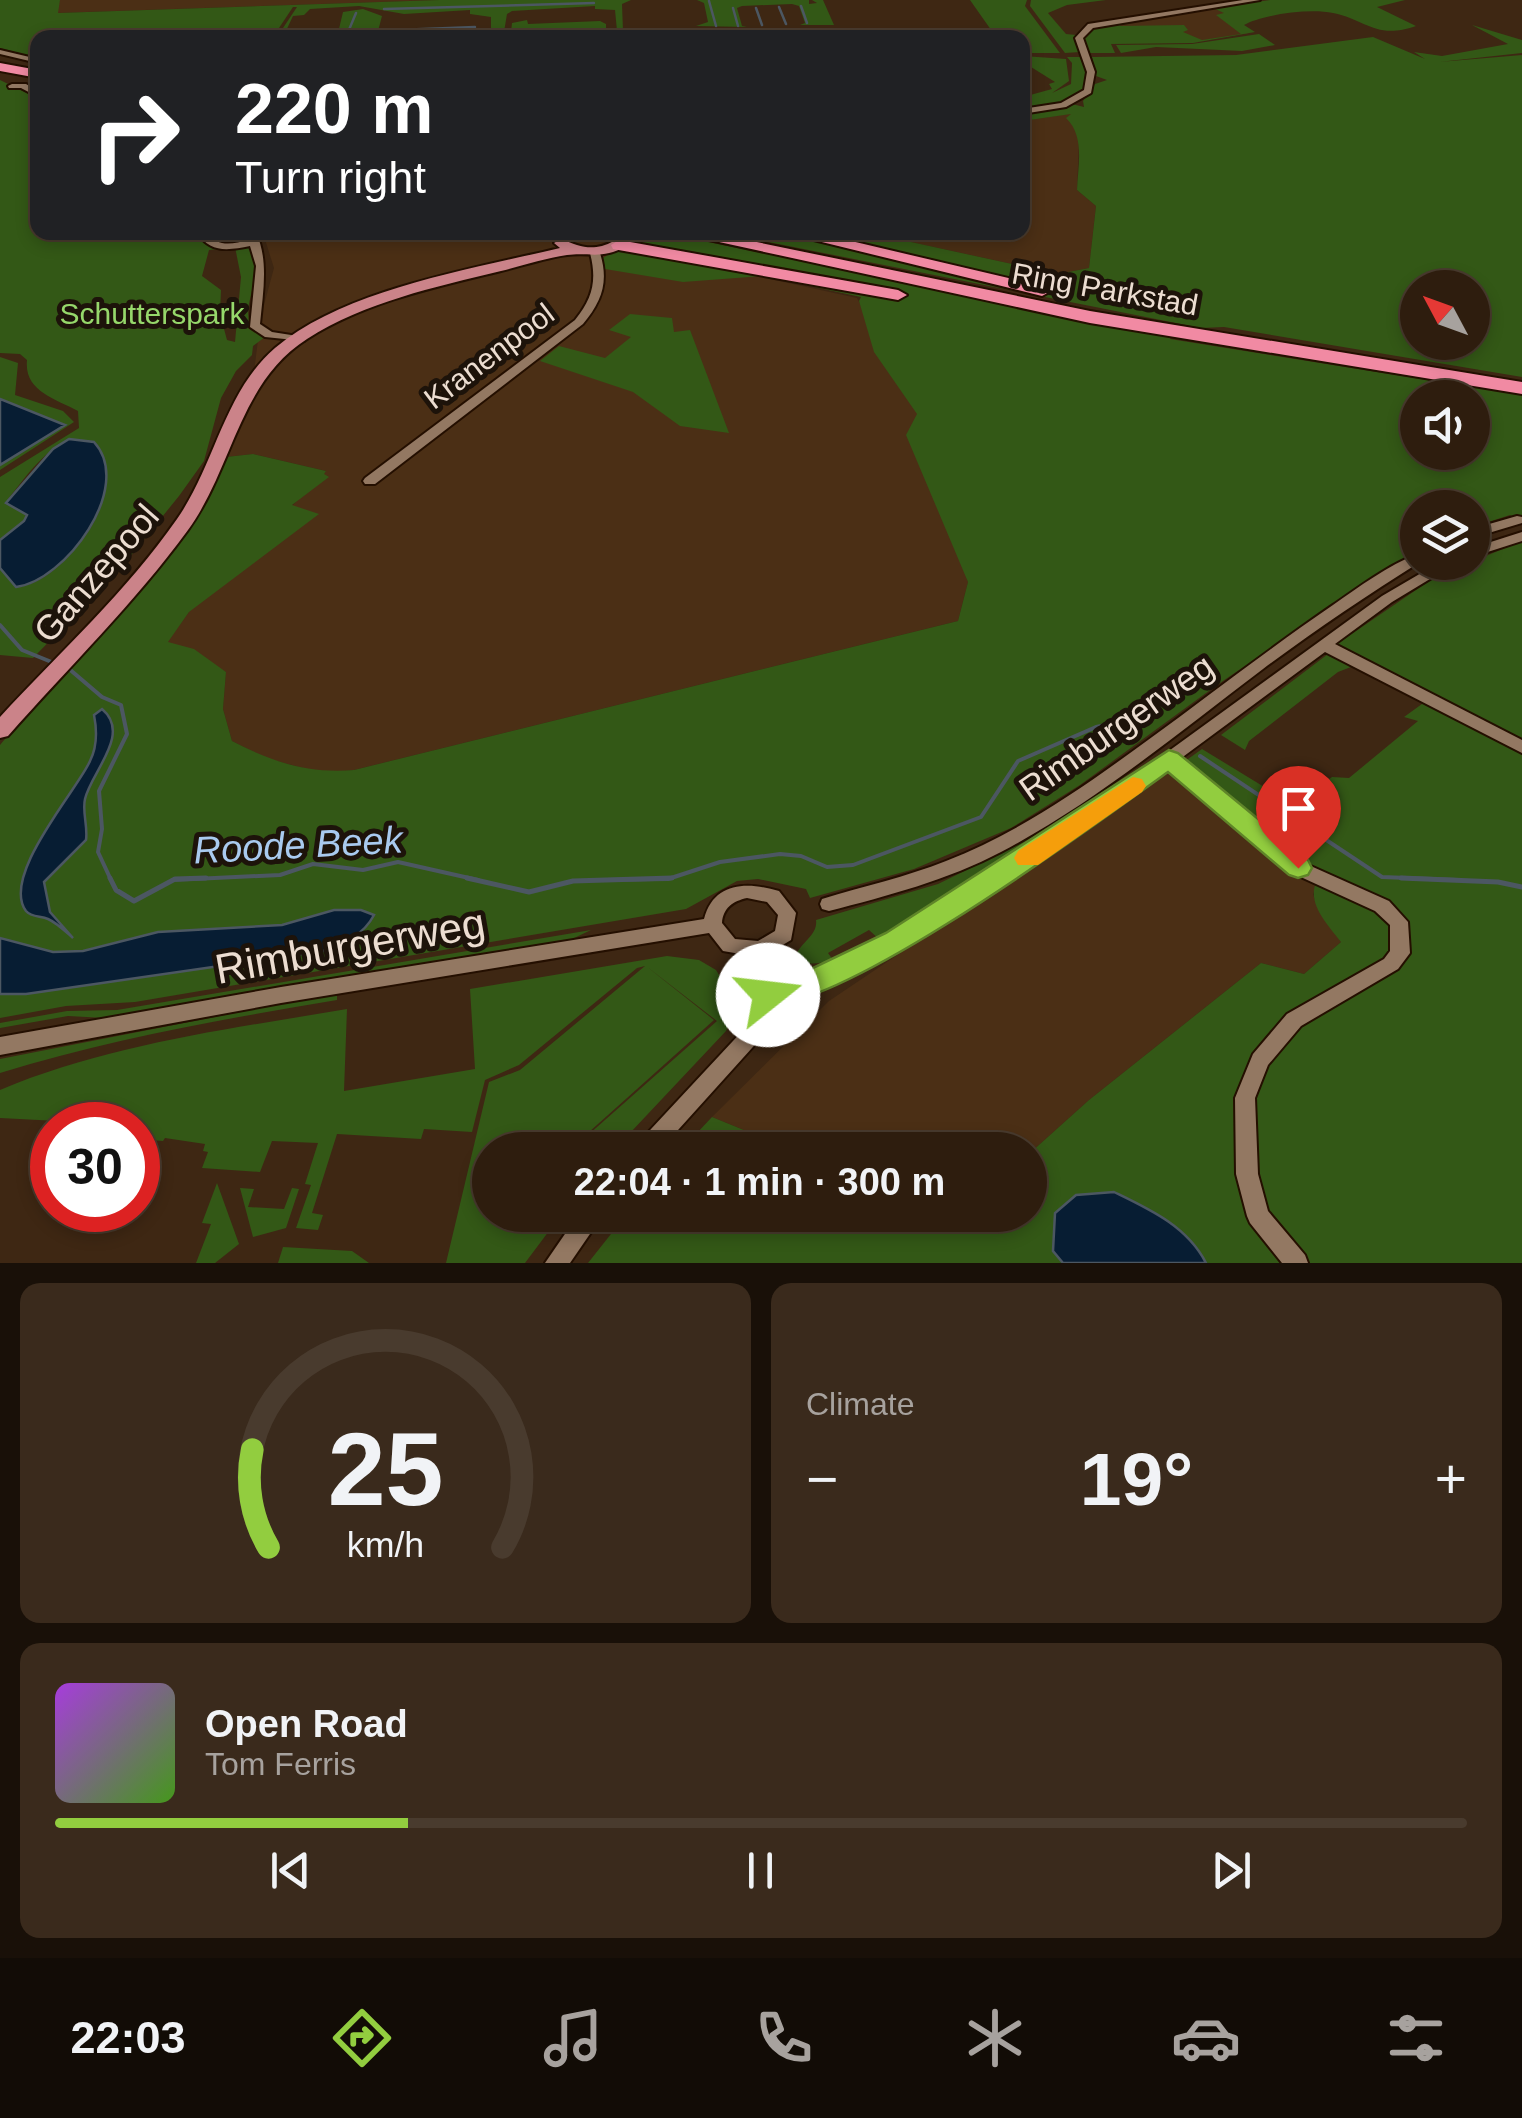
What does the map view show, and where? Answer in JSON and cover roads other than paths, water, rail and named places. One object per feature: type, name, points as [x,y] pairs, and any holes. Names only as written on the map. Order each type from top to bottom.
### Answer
[{"type":"highway","points":[[0,65],[30,70]]},
{"type":"highway","points":[[638,240],[858,289],[1284,348]]},
{"type":"highway","name":"Ring Parkstad","points":[[718,240],[970,294],[1522,384]]},
{"type":"highway","name":"Ring Parkstad","points":[[748,240],[1284,348]]},
{"type":"highway","points":[[823,240],[1284,348]]},
{"type":"main road","name":"Kranenpool","points":[[293,338],[418,287],[522,259],[562,240]]},
{"type":"main road","name":"Kranenpool","points":[[570,240],[595,253]]},
{"type":"main road","points":[[595,253],[614,240]]},
{"type":"main road","name":"Ganzepool","points":[[6,725],[183,524],[209,481],[254,382],[293,338]]},
{"type":"street","points":[[1030,111],[1063,105],[1088,91],[1091,72],[1079,38],[1091,26],[1256,0]]},
{"type":"street","points":[[0,52],[30,59]]},
{"type":"street","points":[[15,84],[30,91]]},
{"type":"street","points":[[205,240],[216,247],[243,240]]},
{"type":"street","points":[[255,240],[261,266],[254,325],[261,331],[293,338]]},
{"type":"street","name":"Kranenpool","points":[[370,481],[579,322],[596,301],[601,287],[595,253]]},
{"type":"street","points":[[1490,528],[1517,520]]},
{"type":"street","points":[[1490,547],[1522,536]]},
{"type":"street","name":"Rimburgerweg","points":[[830,904],[948,868],[1038,823],[1348,602],[1400,569]]},
{"type":"street","points":[[768,995],[792,991],[896,942],[1010,870],[1417,580]]},
{"type":"street","points":[[1324,645],[1522,747]]},
{"type":"street","points":[[1169,759],[1298,868],[1382,906],[1399,922],[1400,953],[1390,964],[1294,1020],[1260,1060],[1245,1098],[1247,1174],[1258,1216],[1297,1263]]},
{"type":"street","points":[[747,891],[772,896],[788,913],[787,928],[778,941],[761,949],[730,946],[713,926],[714,912],[731,895],[747,891]]},
{"type":"street","name":"Rimburgerweg","points":[[0,1046],[319,988],[713,926]]},
{"type":"street","points":[[662,1132],[754,1032],[768,995],[761,949]]},
{"type":"street","points":[[556,1263],[579,1232]]},
{"type":"water","points":[[0,399],[65,425],[0,465]]},
{"type":"water","points":[[69,439],[94,442],[104,461],[106,483],[100,506],[89,529],[55,568],[16,587],[0,568],[0,540],[27,515],[6,503],[53,449]]},
{"type":"water","points":[[102,709],[113,730],[107,753],[85,799],[86,840],[44,882],[50,912],[73,938],[51,921],[26,911],[21,896],[23,877],[44,833],[90,761],[96,738],[94,715]]},
{"type":"water","points":[[334,910],[361,910],[374,915],[359,934],[323,951],[26,994],[0,994],[0,938],[53,952],[83,951],[158,932],[282,925]]},
{"type":"water","points":[[1114,1192],[1178,1229],[1206,1263],[1063,1263],[1053,1251],[1055,1213],[1076,1195]]},
{"type":"waterway","points":[[709,1],[716,26]]},
{"type":"waterway","points":[[384,9],[594,3]]},
{"type":"waterway","points":[[801,6],[807,23]]},
{"type":"waterway","points":[[779,7],[786,24]]},
{"type":"waterway","points":[[733,8],[738,26]]},
{"type":"waterway","points":[[756,8],[762,25]]},
{"type":"waterway","points":[[349,30],[356,13]]},
{"type":"waterway","points":[[397,30],[475,27]]},
{"type":"waterway","name":"Roode Beek","points":[[0,625],[22,650],[54,663]]},
{"type":"waterway","name":"Roode Beek","points":[[68,668],[102,697],[121,705],[127,734],[99,791],[102,829],[98,852],[111,880]]},
{"type":"waterway","name":"Roode Beek","points":[[671,878],[720,862],[780,854],[801,856],[827,867],[853,865],[981,817],[1018,761],[1096,727],[1139,718]]},
{"type":"waterway","name":"Roode Beek","points":[[1200,756],[1382,877],[1459,880]]},
{"type":"waterway","name":"Roode Beek","points":[[173,880],[280,875],[313,864],[363,870],[398,862],[478,880]]},
{"type":"waterway","name":"Roode Beek","points":[[173,880],[206,878]]},
{"type":"waterway","name":"Roode Beek","points":[[467,878],[529,892],[573,881],[606,880]]},
{"type":"waterway","name":"Roode Beek","points":[[606,880],[671,878]]},
{"type":"waterway","name":"Roode Beek","points":[[606,880],[671,878]]},
{"type":"waterway","name":"Roode Beek","points":[[1401,878],[1498,882],[1522,887]]},
{"type":"waterway","name":"Roode Beek","points":[[111,880],[116,890],[134,901],[173,880]]},
{"type":"park label","name":"Schutterspark","points":[[152,313]]}]
